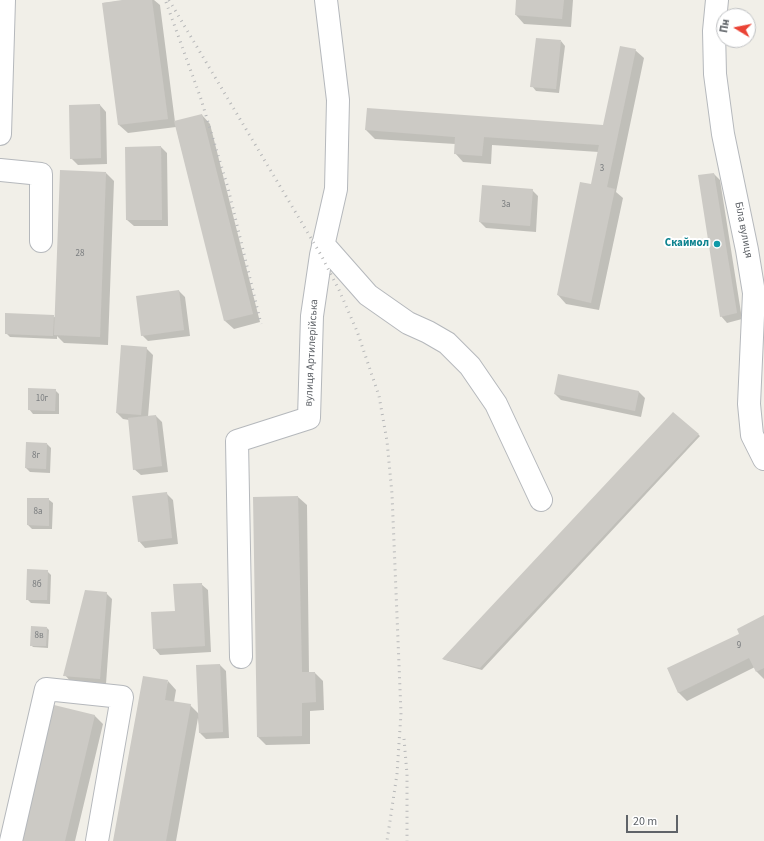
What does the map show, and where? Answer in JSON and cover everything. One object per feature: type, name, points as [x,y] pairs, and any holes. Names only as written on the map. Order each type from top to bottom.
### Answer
[{"type":"street","points":[[0,134],[4,0]]},
{"type":"street","name":"вулиця Артилерійська","points":[[241,657],[237,441],[309,418],[312,316],[323,244],[336,189],[338,100],[326,0]]},
{"type":"street","name":"Біла вулиця","points":[[718,0],[714,31],[715,74],[724,134],[754,293],[749,404],[752,435],[764,459]]},
{"type":"street","points":[[0,170],[41,174],[41,241]]},
{"type":"street","points":[[323,244],[368,295],[408,323],[447,343],[470,366],[496,404],[541,500]]},
{"type":"street","points":[[11,841],[46,689],[122,697],[97,841]]},
{"type":"building","points":[[122,0],[152,0],[168,119],[118,125],[102,3]]},
{"type":"building","points":[[516,0],[564,0],[562,19],[515,15]]},
{"type":"building","points":[[536,38],[561,40],[556,89],[530,87]]},
{"type":"building","points":[[620,46],[636,49],[607,187],[615,189],[591,303],[557,295],[580,182],[591,184],[599,145],[484,137],[482,156],[454,154],[455,137],[365,130],[367,108],[603,125]]},
{"type":"building","points":[[100,104],[101,158],[70,159],[69,105]]},
{"type":"building","points":[[202,114],[253,314],[224,321],[174,121]]},
{"type":"building","points":[[161,146],[162,220],[126,220],[125,147]]},
{"type":"building","points":[[60,170],[106,172],[100,337],[54,335]]},
{"type":"building","name":"Скаймол","points":[[714,173],[737,313],[720,317],[698,175]]},
{"type":"building","points":[[482,185],[533,189],[530,226],[479,222]]},
{"type":"building","points":[[179,290],[184,330],[141,336],[136,296]]},
{"type":"building","points":[[5,313],[54,315],[53,336],[5,334]]},
{"type":"building","points":[[121,345],[147,347],[141,415],[116,413]]},
{"type":"building","points":[[558,374],[639,391],[635,411],[554,394]]},
{"type":"building","points":[[28,388],[56,389],[55,411],[28,410]]},
{"type":"building","points":[[673,412],[699,434],[480,668],[442,659]]},
{"type":"building","points":[[156,415],[162,466],[133,470],[128,418]]},
{"type":"building","points":[[26,442],[47,443],[46,469],[25,468]]},
{"type":"building","points":[[167,492],[172,538],[138,542],[132,496]]},
{"type":"building","points":[[298,496],[302,672],[315,672],[316,702],[302,703],[302,736],[257,737],[253,497]]},
{"type":"building","points":[[27,498],[49,498],[49,526],[27,525]]},
{"type":"building","points":[[27,569],[48,570],[47,600],[26,600]]},
{"type":"building","points":[[202,583],[205,646],[153,649],[151,612],[175,611],[173,584]]},
{"type":"building","points":[[85,590],[107,592],[100,679],[63,676]]},
{"type":"building","points":[[764,615],[764,668],[756,672],[749,658],[678,693],[667,668],[739,634],[737,629]]},
{"type":"building","points":[[31,626],[47,627],[46,646],[30,646]]},
{"type":"building","points":[[220,664],[223,732],[199,733],[196,665]]},
{"type":"building","points":[[143,676],[168,680],[165,700],[191,704],[166,841],[113,841]]},
{"type":"building","points":[[54,705],[95,715],[65,841],[21,841]]},
{"type":"railway","points":[[169,0],[321,255],[339,290],[357,331],[379,396],[387,441],[392,494],[401,713],[397,774],[387,841]]},
{"type":"railway","points":[[166,2],[201,99],[228,188],[261,324]]},
{"type":"railway","points":[[404,739],[407,774],[407,841]]},
{"type":"place","name":"Скаймол","points":[[717,244]]}]
